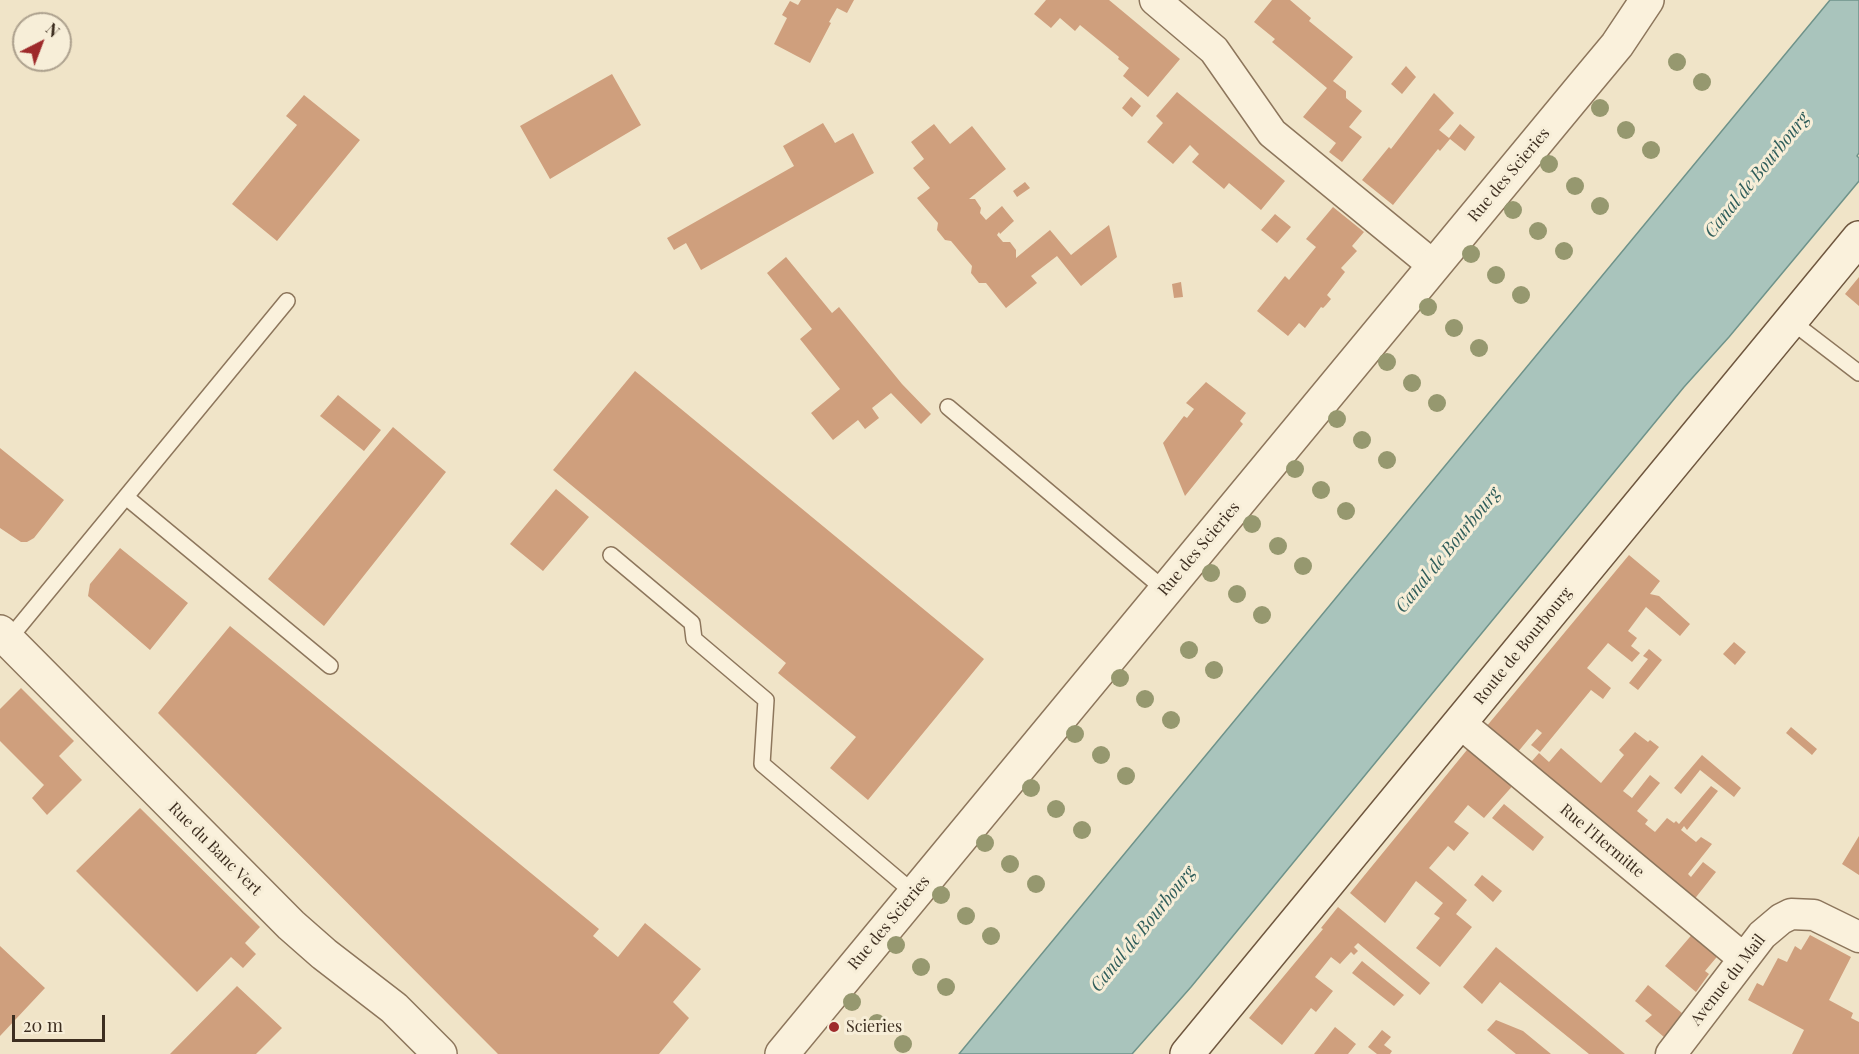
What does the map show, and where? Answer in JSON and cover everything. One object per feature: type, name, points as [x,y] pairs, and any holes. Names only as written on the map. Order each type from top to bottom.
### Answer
[{"type":"street","points":[[1155,0],[1214,50],[1272,133],[1434,266]]},
{"type":"street","name":"Rue des Scieries","points":[[1617,45],[1647,0]]},
{"type":"street","name":"Rue des Scieries","points":[[782,1054],[1617,45],[1661,0]]},
{"type":"street","name":"Route de Bourbourg","points":[[1199,1050],[1460,723],[1859,238]]},
{"type":"street","name":"Rue du Banc Vert","points":[[4,636],[291,926],[394,1008],[440,1054]]},
{"type":"street","name":"Rue l'Hermitte","points":[[1460,723],[1743,958]]},
{"type":"street","name":"Avenue du Mail","points":[[1671,1054],[1743,958],[1771,926],[1791,914],[1814,915],[1859,937]]},
{"type":"lane","points":[[4,636],[126,497],[287,302]]},
{"type":"lane","points":[[1791,321],[1859,373]]},
{"type":"lane","points":[[948,407],[1165,590]]},
{"type":"lane","points":[[126,497],[330,666]]},
{"type":"lane","points":[[611,555],[692,623],[694,639],[766,700],[762,764],[914,893]]},
{"type":"water","name":"Canal de Bourbourg","points":[[1830,0],[1859,0],[1859,153],[1857,156],[1859,158],[1859,181],[1729,337],[1684,387],[1191,987],[1132,1054],[959,1054]]},
{"type":"building","points":[[801,0],[854,0],[847,13],[837,8],[810,63],[774,44],[787,18],[782,15],[790,1],[798,5]]},
{"type":"building","points":[[1046,0],[1109,0],[1180,59],[1148,97],[1123,76],[1129,68],[1118,59],[1119,57],[1080,25],[1075,31],[1060,18],[1051,28],[1034,14]]},
{"type":"building","points":[[1272,0],[1290,0],[1311,18],[1309,21],[1353,57],[1333,81],[1346,91],[1346,98],[1362,111],[1349,127],[1362,137],[1342,162],[1329,152],[1336,143],[1303,117],[1327,88],[1272,42],[1275,39],[1254,22]]},
{"type":"building","points":[[1406,66],[1416,77],[1402,94],[1391,84]]},
{"type":"building","points":[[612,74],[641,125],[550,179],[520,126]]},
{"type":"building","points":[[1177,92],[1285,181],[1261,210],[1229,183],[1224,189],[1192,162],[1199,154],[1190,145],[1173,164],[1147,142],[1163,123],[1156,116]]},
{"type":"building","points":[[1434,93],[1454,113],[1439,130],[1449,138],[1460,124],[1475,137],[1465,151],[1450,139],[1440,151],[1438,149],[1393,205],[1362,180],[1389,147],[1391,149]]},
{"type":"building","points":[[304,95],[360,140],[277,241],[232,204],[297,125],[286,116]]},
{"type":"building","points":[[1131,97],[1141,106],[1132,117],[1122,108]]},
{"type":"building","points":[[823,123],[835,143],[853,133],[874,173],[701,270],[686,243],[674,250],[667,238],[794,166],[783,146]]},
{"type":"building","points":[[934,124],[950,144],[972,126],[1006,169],[969,199],[975,199],[981,208],[980,213],[986,220],[1002,206],[1014,221],[997,235],[1003,242],[1010,242],[1016,250],[1016,258],[1050,230],[1071,255],[1109,225],[1117,257],[1081,286],[1057,256],[1031,276],[1037,283],[1006,308],[986,283],[979,283],[971,273],[972,266],[951,241],[945,240],[937,230],[938,223],[917,198],[930,188],[913,168],[924,159],[911,142]]},
{"type":"building","points":[[1025,182],[1030,188],[1017,197],[1013,191]]},
{"type":"building","points":[[1333,207],[1364,232],[1352,246],[1357,251],[1341,268],[1345,272],[1327,295],[1331,299],[1323,308],[1321,307],[1305,328],[1299,323],[1288,336],[1257,311],[1285,276],[1289,280],[1316,247],[1306,239]]},
{"type":"building","points":[[1275,214],[1291,227],[1277,243],[1261,230]]},
{"type":"building","points":[[786,257],[832,313],[839,307],[902,384],[931,414],[921,424],[891,393],[872,408],[879,418],[865,429],[858,420],[833,440],[811,413],[840,389],[800,339],[812,329],[767,273]]},
{"type":"building","points":[[1859,277],[1859,306],[1845,294]]},
{"type":"building","points":[[1181,282],[1183,297],[1174,298],[1172,284]]},
{"type":"building","points":[[635,371],[984,659],[868,800],[830,768],[856,737],[778,673],[786,663],[553,470]]},
{"type":"building","points":[[1206,382],[1246,413],[1240,421],[1243,424],[1185,496],[1163,443],[1184,416],[1187,418],[1194,409],[1186,403]]},
{"type":"building","points":[[338,395],[381,430],[364,451],[320,416]]},
{"type":"building","points":[[393,427],[446,472],[324,626],[268,579]]},
{"type":"building","points":[[0,448],[64,500],[34,538],[27,542],[21,542],[0,528]]},
{"type":"building","points":[[556,489],[589,517],[543,571],[510,544]]},
{"type":"building","points":[[120,548],[188,603],[150,650],[88,596],[90,584]]},
{"type":"building","points":[[1629,555],[1660,581],[1650,594],[1659,596],[1690,624],[1680,636],[1646,607],[1628,631],[1637,638],[1631,646],[1640,653],[1632,662],[1608,643],[1587,668],[1611,688],[1603,699],[1591,690],[1540,752],[1531,745],[1542,733],[1537,729],[1512,759],[1481,733]]},
{"type":"building","points":[[230,626],[599,929],[593,936],[618,957],[645,923],[701,969],[673,1002],[689,1018],[659,1054],[498,1054],[158,713]]},
{"type":"building","points":[[1734,642],[1746,652],[1735,665],[1723,654]]},
{"type":"building","points":[[1649,649],[1662,660],[1638,690],[1629,683],[1648,659],[1643,656]]},
{"type":"building","points":[[21,688],[74,741],[59,756],[82,780],[47,815],[32,798],[44,785],[0,741],[0,709]]},
{"type":"building","points":[[1791,727],[1817,749],[1812,755],[1786,733]]},
{"type":"building","points":[[1635,732],[1659,747],[1623,791],[1632,798],[1650,775],[1660,783],[1637,811],[1648,820],[1645,824],[1655,832],[1667,818],[1679,824],[1711,786],[1718,791],[1687,830],[1684,826],[1681,830],[1696,842],[1701,837],[1712,844],[1688,874],[1691,877],[1703,862],[1716,872],[1689,906],[1526,762],[1529,759],[1532,761],[1539,753],[1549,762],[1561,748],[1601,783],[1624,755],[1619,750]]},
{"type":"building","points":[[1471,745],[1516,782],[1484,818],[1468,805],[1454,822],[1469,833],[1454,851],[1448,846],[1429,868],[1467,900],[1456,914],[1472,927],[1440,967],[1416,948],[1440,918],[1434,914],[1443,903],[1416,881],[1385,923],[1350,893]]},
{"type":"building","points":[[1702,755],[1741,788],[1734,797],[1700,770],[1681,794],[1674,788]]},
{"type":"building","points":[[1504,804],[1544,837],[1533,851],[1492,818]]},
{"type":"building","points":[[140,808],[260,927],[245,943],[256,954],[243,968],[231,957],[197,992],[76,871]]},
{"type":"building","points":[[1859,836],[1859,875],[1842,864]]},
{"type":"building","points":[[1482,875],[1502,891],[1493,902],[1474,885]]},
{"type":"building","points":[[1338,907],[1430,983],[1420,995],[1358,943],[1354,947],[1358,951],[1354,955],[1351,952],[1340,964],[1331,957],[1315,977],[1333,991],[1316,1012],[1311,1008],[1282,1045],[1249,1018],[1323,929],[1321,928]]},
{"type":"building","points":[[1695,931],[1721,952],[1705,971],[1709,974],[1696,992],[1665,966]]},
{"type":"building","points":[[1810,935],[1851,957],[1829,1000],[1853,1013],[1851,1018],[1859,1022],[1859,1054],[1792,1054],[1804,1030],[1748,1000],[1757,983],[1763,986],[1778,958],[1787,962],[1795,946],[1801,950]]},
{"type":"building","points":[[0,946],[45,988],[0,1036]]},
{"type":"building","points":[[1496,947],[1625,1054],[1589,1054],[1500,982],[1482,1004],[1463,987]]},
{"type":"building","points":[[1362,961],[1404,995],[1394,1006],[1352,973]]},
{"type":"building","points":[[1648,985],[1682,1013],[1664,1037],[1645,1021],[1652,1015],[1635,1001]]},
{"type":"building","points":[[237,986],[282,1028],[256,1054],[170,1054]]},
{"type":"building","points":[[1496,1020],[1523,1031],[1551,1054],[1516,1054],[1487,1030]]},
{"type":"building","points":[[1335,1027],[1356,1044],[1348,1054],[1314,1054]]},
{"type":"building","points":[[1382,1030],[1391,1037],[1384,1045],[1392,1051],[1390,1054],[1377,1054],[1368,1047]]},
{"type":"place","name":"Scieries","points":[[834,1027]]}]
